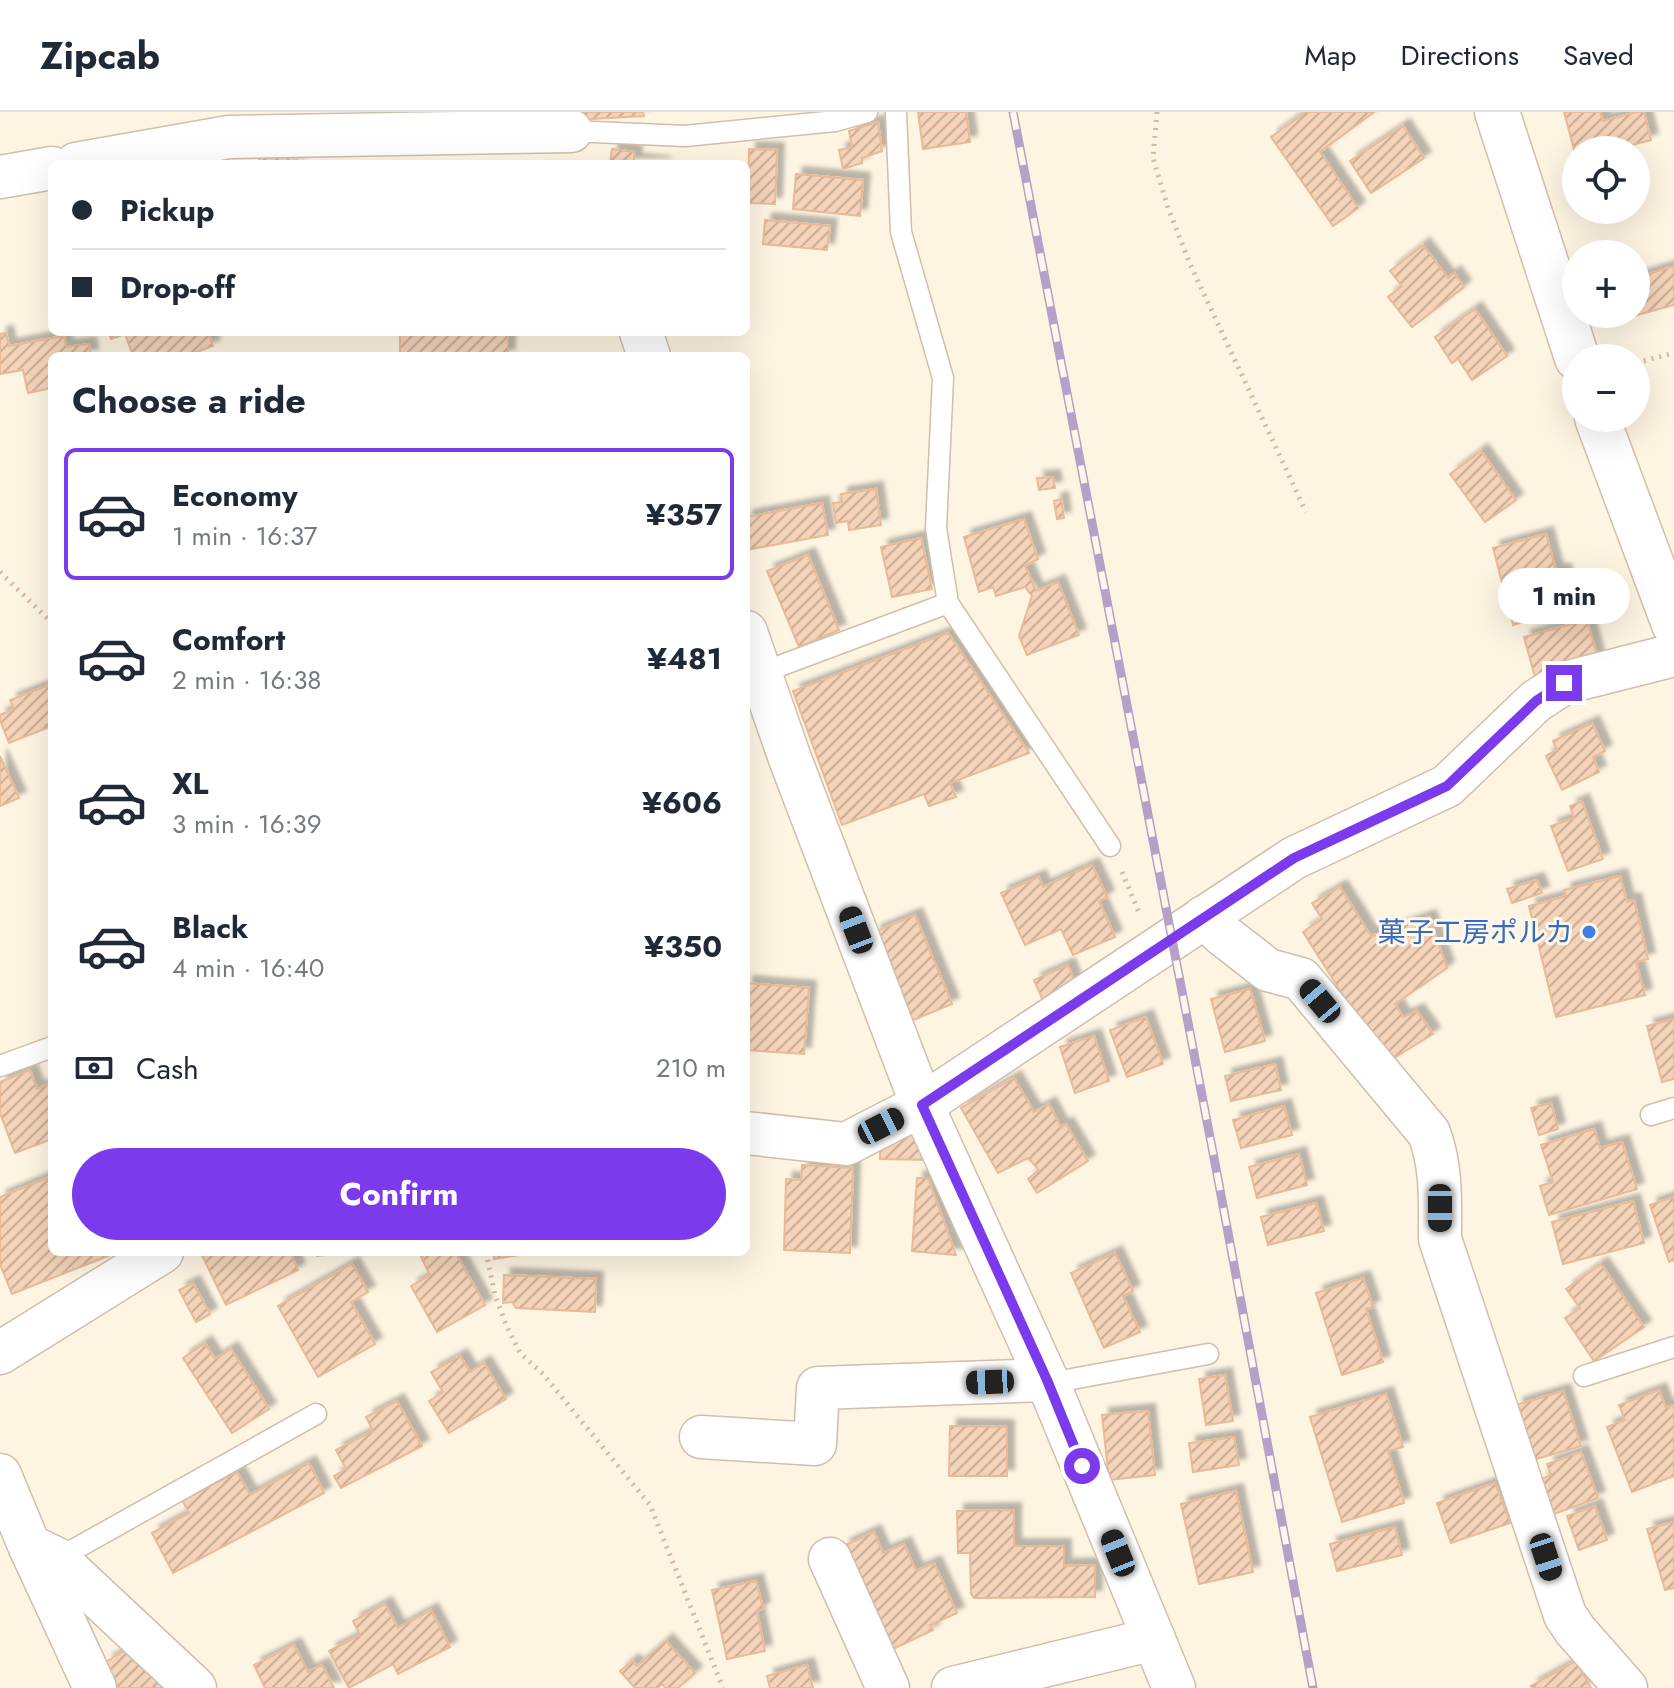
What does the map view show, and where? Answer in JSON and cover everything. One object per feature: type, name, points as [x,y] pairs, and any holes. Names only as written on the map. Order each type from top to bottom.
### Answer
[{"type":"main road","points":[[1497,112],[1572,344]]},
{"type":"main road","points":[[1602,432],[1674,624]]},
{"type":"street","points":[[99,160],[229,137],[572,136]]},
{"type":"street","points":[[0,177],[48,169]]},
{"type":"street","points":[[750,643],[789,756],[922,1105],[1047,1380],[1174,1688]]},
{"type":"street","points":[[750,1133],[846,1144],[922,1105],[1294,858],[1447,786],[1536,701],[1564,683],[1674,655]]},
{"type":"street","points":[[1204,917],[1268,970],[1301,979],[1429,1133],[1440,1177],[1440,1239],[1565,1615],[1626,1688]]},
{"type":"street","points":[[0,1353],[156,1256]]},
{"type":"street","points":[[701,1437],[815,1444],[818,1388],[1047,1380]]},
{"type":"street","points":[[0,1475],[43,1552],[95,1688]]},
{"type":"street","points":[[43,1552],[195,1688]]},
{"type":"street","points":[[830,1559],[888,1688]]},
{"type":"street","points":[[953,1688],[1154,1639]]},
{"type":"lane","points":[[572,136],[685,136],[835,121],[867,112]]},
{"type":"lane","points":[[896,112],[901,232],[943,378],[936,528],[948,603],[1110,846]]},
{"type":"lane","points":[[761,673],[948,603]]},
{"type":"lane","points":[[0,1066],[48,1048]]},
{"type":"lane","points":[[1651,1115],[1674,1108]]},
{"type":"lane","points":[[1584,1376],[1674,1347]]},
{"type":"lane","points":[[1047,1380],[1061,1381],[1208,1354]]},
{"type":"lane","points":[[43,1552],[316,1414]]},
{"type":"path","points":[[1157,112],[1153,158],[1168,208],[1190,264],[1306,512]]},
{"type":"path","points":[[1650,359],[1674,353]]},
{"type":"path","points":[[0,572],[48,619]]},
{"type":"path","points":[[1110,846],[1155,950]]},
{"type":"path","points":[[487,1256],[495,1295],[520,1353],[543,1374],[650,1505],[723,1688]]},
{"type":"building","points":[[572,112],[643,112],[644,116],[574,120]]},
{"type":"building","points":[[918,112],[966,112],[970,142],[923,149]]},
{"type":"building","points":[[1306,112],[1374,112],[1320,152],[1358,208],[1333,226],[1271,137]]},
{"type":"building","points":[[1564,112],[1600,112],[1603,121],[1644,112],[1650,136],[1570,136]]},
{"type":"building","points":[[878,122],[882,151],[862,158],[862,163],[843,169],[839,150],[852,147],[849,131]]},
{"type":"building","points":[[1403,126],[1424,158],[1371,193],[1350,161]]},
{"type":"building","points":[[612,149],[635,152],[634,160],[611,160]]},
{"type":"building","points":[[749,149],[777,150],[775,204],[750,203]]},
{"type":"building","points":[[286,150],[289,160],[259,160],[259,157]]},
{"type":"building","points":[[796,174],[863,180],[860,216],[793,209]]},
{"type":"building","points":[[765,220],[830,226],[827,250],[763,244]]},
{"type":"building","points":[[1423,245],[1448,278],[1454,273],[1464,287],[1412,327],[1388,297],[1402,286],[1390,271]]},
{"type":"building","points":[[1674,266],[1674,305],[1650,312],[1650,274]]},
{"type":"building","points":[[1475,309],[1507,356],[1472,380],[1458,359],[1452,363],[1435,337]]},
{"type":"building","points":[[6,333],[9,346],[64,336],[66,347],[89,344],[90,352],[48,352],[48,389],[28,393],[23,370],[0,374],[0,334]]},
{"type":"building","points":[[126,336],[209,336],[213,346],[197,352],[132,352]]},
{"type":"building","points":[[400,336],[508,336],[508,352],[400,352]]},
{"type":"building","points":[[1481,451],[1516,500],[1485,522],[1450,474]]},
{"type":"building","points":[[1053,477],[1055,488],[1039,490],[1037,478]]},
{"type":"building","points":[[876,489],[881,525],[849,530],[848,521],[836,523],[833,503],[842,502],[841,494]]},
{"type":"building","points":[[1061,499],[1064,518],[1057,519],[1054,501]]},
{"type":"building","points":[[822,503],[828,535],[750,549],[750,516]]},
{"type":"building","points":[[1024,519],[1038,559],[1025,566],[1036,591],[1058,582],[1079,635],[1027,655],[1019,636],[1032,596],[1025,587],[996,596],[993,587],[979,592],[964,537]]},
{"type":"building","points":[[1546,534],[1556,571],[1564,571],[1574,609],[1513,625],[1493,548]]},
{"type":"building","points":[[921,538],[932,589],[892,597],[881,547]]},
{"type":"building","points":[[808,555],[839,630],[799,647],[767,571]]},
{"type":"building","points":[[1587,620],[1598,660],[1535,677],[1524,637]]},
{"type":"building","points":[[948,633],[1029,753],[950,783],[956,797],[929,806],[924,794],[842,825],[793,691]]},
{"type":"building","points":[[48,686],[48,728],[9,743],[0,715],[14,709],[10,700]]},
{"type":"building","points":[[1592,723],[1605,751],[1593,757],[1599,772],[1562,790],[1546,756],[1557,750],[1553,741]]},
{"type":"building","points":[[0,756],[19,798],[0,806]]},
{"type":"building","points":[[1582,801],[1603,859],[1568,871],[1551,826],[1574,818],[1570,806]]},
{"type":"building","points":[[1092,865],[1107,897],[1099,901],[1115,937],[1073,955],[1061,929],[1025,945],[1001,893],[1039,877],[1043,887]]},
{"type":"building","name":"菓子工房ポルカ","points":[[1620,876],[1627,902],[1634,900],[1648,959],[1636,962],[1645,995],[1556,1017],[1529,906],[1566,896],[1564,890]]},
{"type":"building","points":[[1537,880],[1542,893],[1512,903],[1507,889]]},
{"type":"building","points":[[1340,887],[1371,936],[1429,917],[1447,968],[1395,1004],[1403,1017],[1417,1011],[1433,1034],[1386,1063],[1303,932],[1322,919],[1312,903]]},
{"type":"building","points":[[915,915],[952,1004],[911,1021],[874,932]]},
{"type":"building","points":[[1068,965],[1077,988],[1044,1003],[1034,980]]},
{"type":"building","points":[[750,983],[809,988],[804,1054],[750,1050]]},
{"type":"building","points":[[1250,989],[1265,1041],[1225,1052],[1211,999]]},
{"type":"building","points":[[1146,1017],[1163,1064],[1127,1077],[1110,1030]]},
{"type":"building","points":[[1674,1019],[1674,1079],[1662,1082],[1647,1026]]},
{"type":"building","points":[[1094,1036],[1109,1081],[1075,1093],[1060,1047]]},
{"type":"building","points":[[1275,1064],[1281,1090],[1231,1101],[1225,1076]]},
{"type":"building","points":[[30,1070],[37,1089],[48,1085],[48,1141],[15,1153],[0,1113],[0,1082]]},
{"type":"building","points":[[1014,1078],[1034,1112],[1049,1104],[1061,1127],[1066,1124],[1088,1161],[1037,1193],[1028,1179],[1039,1170],[1028,1158],[998,1173],[961,1108]]},
{"type":"building","points":[[1551,1103],[1558,1129],[1539,1135],[1531,1108]]},
{"type":"building","points":[[1284,1106],[1292,1135],[1241,1148],[1233,1120]]},
{"type":"building","points":[[919,1128],[931,1160],[880,1159],[880,1144]]},
{"type":"building","points":[[1594,1129],[1600,1148],[1622,1142],[1637,1189],[1549,1215],[1540,1186],[1553,1182],[1541,1145]]},
{"type":"building","points":[[1299,1154],[1307,1185],[1257,1198],[1249,1167]]},
{"type":"building","points":[[802,1165],[853,1168],[850,1253],[784,1250],[786,1179],[801,1180]]},
{"type":"building","points":[[48,1178],[48,1256],[108,1256],[12,1294],[0,1264],[0,1197]]},
{"type":"building","points":[[917,1178],[928,1178],[956,1255],[912,1251]]},
{"type":"building","points":[[1674,1197],[1674,1260],[1669,1262],[1650,1205]]},
{"type":"building","points":[[1633,1201],[1644,1243],[1563,1264],[1552,1222]]},
{"type":"building","points":[[1316,1203],[1324,1231],[1268,1245],[1261,1217]]},
{"type":"building","points":[[1115,1253],[1133,1291],[1123,1296],[1140,1332],[1104,1348],[1071,1273]]},
{"type":"building","points":[[202,1256],[292,1256],[298,1270],[226,1305]]},
{"type":"building","points":[[457,1256],[485,1305],[437,1332],[411,1286],[430,1275],[421,1257]]},
{"type":"building","points":[[352,1264],[368,1292],[351,1302],[375,1344],[318,1377],[278,1306]]},
{"type":"building","points":[[1601,1264],[1644,1327],[1594,1361],[1565,1318],[1580,1308],[1566,1289]]},
{"type":"building","points":[[504,1275],[596,1279],[595,1312],[516,1308],[512,1302],[503,1303]]},
{"type":"building","points":[[1363,1278],[1373,1307],[1366,1309],[1383,1362],[1342,1375],[1316,1293]]},
{"type":"building","points":[[193,1283],[210,1314],[196,1322],[179,1290]]},
{"type":"building","points":[[205,1343],[215,1359],[231,1349],[269,1409],[232,1433],[183,1358]]},
{"type":"building","points":[[460,1356],[470,1372],[484,1363],[506,1399],[449,1433],[429,1401],[443,1392],[431,1372]]},
{"type":"building","points":[[1225,1375],[1233,1421],[1206,1425],[1199,1379]]},
{"type":"building","points":[[1659,1390],[1666,1408],[1674,1405],[1674,1476],[1632,1492],[1607,1427],[1625,1420],[1619,1405]]},
{"type":"building","points":[[1563,1391],[1581,1446],[1533,1460],[1516,1405]]},
{"type":"building","points":[[1386,1394],[1403,1447],[1388,1451],[1404,1503],[1342,1522],[1310,1417]]},
{"type":"building","points":[[397,1401],[422,1446],[341,1488],[334,1476],[346,1469],[336,1450],[373,1431],[366,1417]]},
{"type":"building","points":[[1148,1411],[1155,1475],[1109,1480],[1102,1415]]},
{"type":"building","points":[[950,1426],[1007,1427],[1007,1476],[949,1476]]},
{"type":"building","points":[[1234,1437],[1239,1465],[1193,1472],[1189,1443]]},
{"type":"building","points":[[1581,1452],[1598,1498],[1554,1514],[1541,1479],[1551,1475],[1547,1464]]},
{"type":"building","points":[[309,1463],[324,1493],[173,1573],[152,1533],[189,1513],[182,1500],[237,1472],[250,1495]]},
{"type":"building","points":[[1495,1483],[1510,1523],[1451,1543],[1437,1503]]},
{"type":"building","points":[[1236,1491],[1253,1572],[1199,1584],[1181,1504]]},
{"type":"building","points":[[1595,1506],[1607,1540],[1579,1550],[1567,1516]]},
{"type":"building","points":[[1014,1510],[1014,1546],[1064,1546],[1064,1566],[1095,1565],[1095,1597],[974,1598],[971,1594],[970,1553],[958,1553],[957,1511]]},
{"type":"building","points":[[1674,1522],[1674,1588],[1665,1590],[1647,1529]]},
{"type":"building","points":[[1395,1527],[1402,1555],[1337,1571],[1330,1544]]},
{"type":"building","points":[[874,1532],[883,1553],[904,1544],[916,1571],[934,1563],[957,1613],[930,1625],[933,1630],[891,1650],[843,1546]]},
{"type":"building","points":[[756,1581],[763,1608],[757,1612],[765,1651],[727,1659],[712,1590]]},
{"type":"building","points":[[385,1604],[398,1628],[431,1610],[450,1647],[398,1674],[393,1664],[349,1688],[329,1651],[360,1635],[353,1621]]},
{"type":"building","points":[[666,1641],[695,1673],[678,1688],[665,1688],[662,1684],[658,1688],[635,1688],[620,1671],[632,1661],[637,1666]]},
{"type":"building","points":[[294,1645],[308,1672],[322,1665],[334,1688],[265,1688],[254,1665]]},
{"type":"building","points":[[127,1649],[170,1688],[118,1688],[106,1662]]},
{"type":"building","points":[[1576,1661],[1591,1688],[1532,1688],[1531,1686]]},
{"type":"building","points":[[807,1665],[813,1688],[770,1688],[767,1676]]},
{"type":"railway","points":[[1013,112],[1313,1688]]},
{"type":"place","name":"菓子工房ポルカ","points":[[1589,932]]},
{"type":"route","points":[[1082,1466],[1047,1380],[922,1105],[1294,858],[1447,786],[1536,701],[1564,683]]}]
